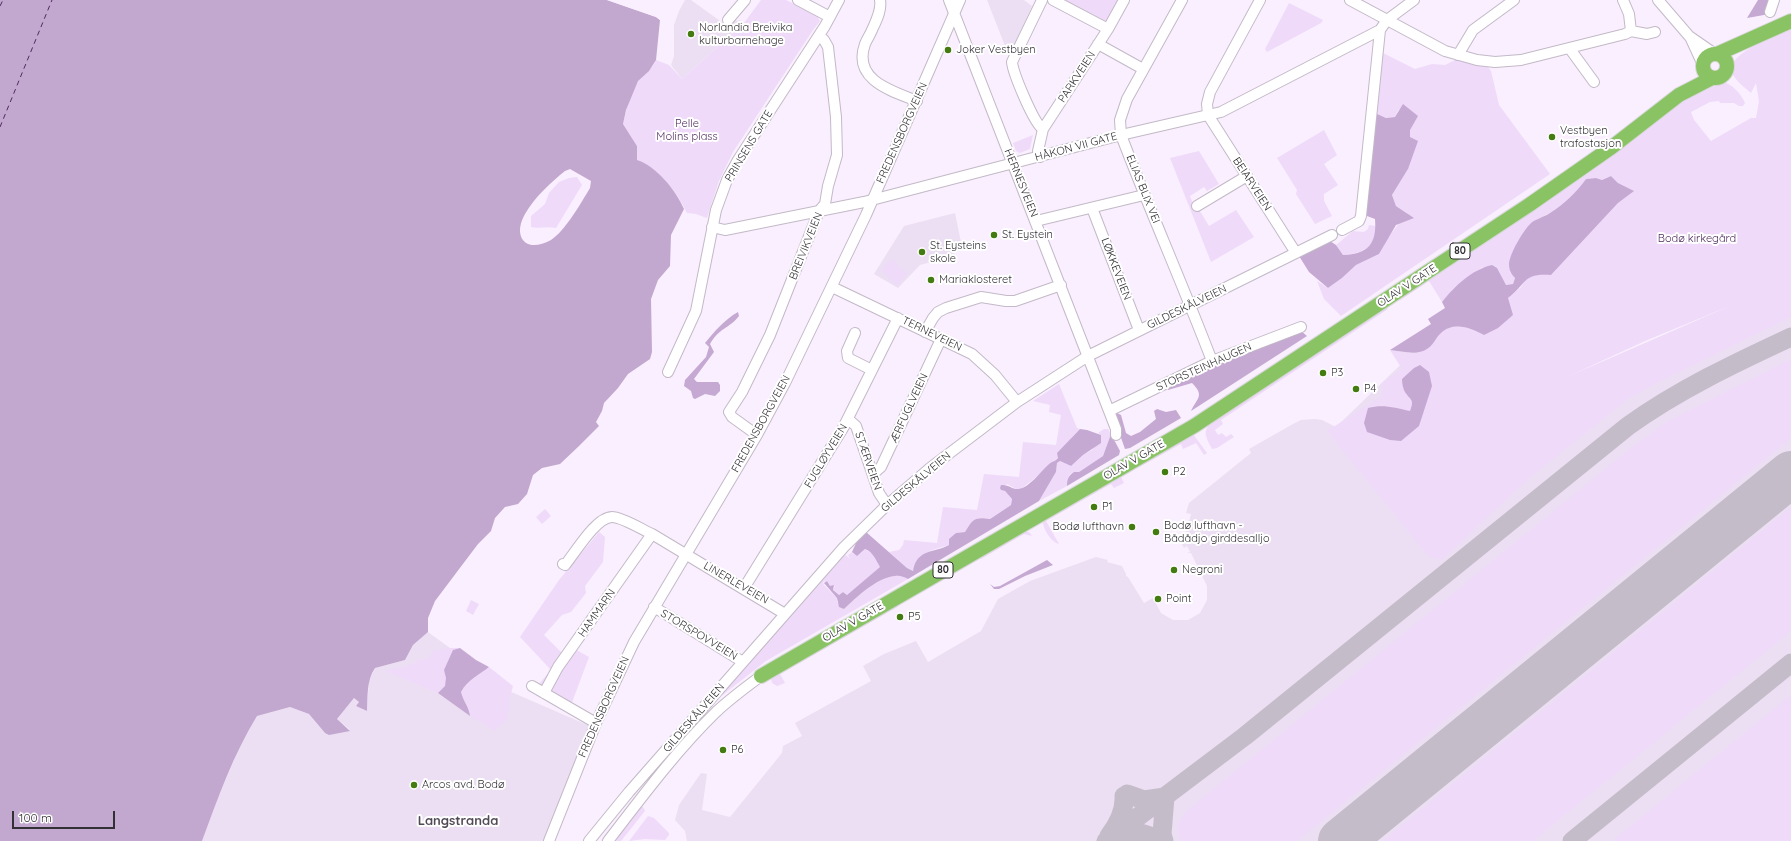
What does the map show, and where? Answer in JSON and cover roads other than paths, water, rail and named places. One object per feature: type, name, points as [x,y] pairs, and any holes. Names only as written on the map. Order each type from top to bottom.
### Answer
[{"type":"highway","name":"OLAV V GATE","points":[[761,676],[1200,422],[1535,201],[1612,147],[1679,95],[1706,71],[1708,56],[1720,57],[1791,21]]},
{"type":"highway","name":"OLAV V GATE","points":[[1706,71],[1719,78],[1725,74],[1728,67],[1720,57]]},
{"type":"street","points":[[728,20],[745,0]]},
{"type":"street","points":[[798,0],[830,17]]},
{"type":"street","name":"PRINSENS GATE","points":[[668,372],[696,312],[712,227],[727,180],[738,160],[819,36],[839,0]]},
{"type":"street","points":[[880,0],[880,10],[864,48],[864,61],[866,69],[869,76],[879,85],[917,101]]},
{"type":"street","name":"HERNESVEIEN","points":[[949,0],[1061,285],[1116,429],[1116,435]]},
{"type":"street","name":"FREDENSBORGVEIEN","points":[[549,841],[596,723],[634,642],[757,435],[785,383],[832,287],[917,101],[960,0]]},
{"type":"street","points":[[1042,0],[1012,62],[1014,72],[1036,122],[1043,129]]},
{"type":"street","points":[[1053,0],[1108,29]]},
{"type":"street","name":"PARKVEIEN","points":[[1040,157],[1038,151],[1043,129],[1108,29],[1123,0]]},
{"type":"street","name":"ELIAS BLIX VEI","points":[[1182,0],[1123,107],[1120,120],[1121,135],[1212,361]]},
{"type":"street","points":[[1208,115],[1207,104],[1210,92],[1260,0]]},
{"type":"street","points":[[1350,0],[1446,50],[1478,60],[1506,62],[1520,60],[1570,49],[1625,34],[1630,30]]},
{"type":"street","name":"HÅKON VII GATE","points":[[712,227],[725,230],[820,211],[1013,164],[1121,135],[1227,110],[1380,30],[1387,20],[1414,0]]},
{"type":"street","points":[[1458,55],[1473,30],[1514,0]]},
{"type":"street","points":[[1623,0],[1629,14],[1630,30]]},
{"type":"street","points":[[1658,0],[1689,36],[1706,71]]},
{"type":"street","points":[[1770,12],[1774,0]]},
{"type":"street","points":[[1342,230],[1358,221],[1360,216],[1380,30]]},
{"type":"street","points":[[1630,30],[1647,34],[1655,32]]},
{"type":"street","name":"BREIVIKVEIEN","points":[[757,435],[732,418],[728,412],[742,392],[770,335],[820,211],[825,204],[828,186],[837,155],[837,140],[828,47],[824,40],[819,36]]},
{"type":"street","points":[[1689,36],[1720,57]]},
{"type":"street","points":[[1098,44],[1143,69]]},
{"type":"street","points":[[1570,49],[1594,82]]},
{"type":"street","name":"BEIARVEIEN","points":[[1208,115],[1296,253]]},
{"type":"street","points":[[1197,206],[1247,176]]},
{"type":"street","points":[[1036,221],[1144,195]]},
{"type":"street","name":"LØKKEVEIEN","points":[[1092,208],[1139,330]]},
{"type":"street","name":"GILDESKÅLVEIEN","points":[[589,841],[629,792],[844,547],[887,505],[930,468],[1017,402],[1088,356],[1332,235]]},
{"type":"street","points":[[925,332],[938,312],[946,308],[981,297],[1015,301],[1061,285]]},
{"type":"street","name":"TERNEVEIEN","points":[[832,287],[972,354],[982,361],[1017,402]]},
{"type":"street","name":"FUGLØYVEIEN","points":[[744,588],[848,419],[898,318]]},
{"type":"street","name":"STORSTEINHAUGEN","points":[[1109,411],[1212,361],[1301,327]]},
{"type":"street","points":[[855,333],[847,351],[848,358],[872,370]]},
{"type":"street","name":"ÆRFUGLVEIEN","points":[[873,474],[881,467],[941,339]]},
{"type":"street","name":"STÆRVEIEN","points":[[848,419],[856,426],[879,493],[887,505]]},
{"type":"street","points":[[563,564],[565,565],[598,524],[606,519],[617,518],[652,534],[686,554]]},
{"type":"street","name":"HAMMARN","points":[[544,693],[558,667],[652,534]]},
{"type":"street","name":"LINERLEVEIEN","points":[[686,554],[785,614]]},
{"type":"street","name":"STORSPOVVEIEN","points":[[654,608],[743,662]]},
{"type":"street","name":"OLAV V GATE","points":[[608,841],[702,726],[731,699],[761,676]]},
{"type":"street","points":[[532,686],[596,723]]},
{"type":"place","name":"Norlandia Breivika kulturbarnehage","points":[[691,34]]},
{"type":"place","name":"Joker Vestbyen","points":[[948,50]]},
{"type":"place","name":"Vestbyen trafostasjon","points":[[1552,137]]},
{"type":"place","name":"St. Eystein","points":[[994,235]]},
{"type":"place","name":"St. Eysteins skole","points":[[922,252]]},
{"type":"place","name":"Mariaklosteret","points":[[931,280]]},
{"type":"place","name":"P3","points":[[1323,373]]},
{"type":"place","name":"P4","points":[[1356,389]]},
{"type":"place","name":"P2","points":[[1165,472]]},
{"type":"place","name":"P1","points":[[1094,507]]},
{"type":"place","name":"Bodø lufthavn","points":[[1132,527]]},
{"type":"place","name":"Bodø lufthavn - Bådådjo girddesalljo","points":[[1156,532]]},
{"type":"place","name":"Negroni","points":[[1174,570]]},
{"type":"place","name":"Point","points":[[1158,599]]},
{"type":"place","name":"P5","points":[[900,617]]},
{"type":"place","name":"P6","points":[[723,750]]},
{"type":"place","name":"Arcos avd. Bodø","points":[[414,785]]},
{"type":"district","name":"Langstranda","points":[[458,821]]},
{"type":"park label","name":"Pelle Molins plass","points":[[687,130]]},
{"type":"park label","name":"Bodø kirkegård","points":[[1697,239]]}]
